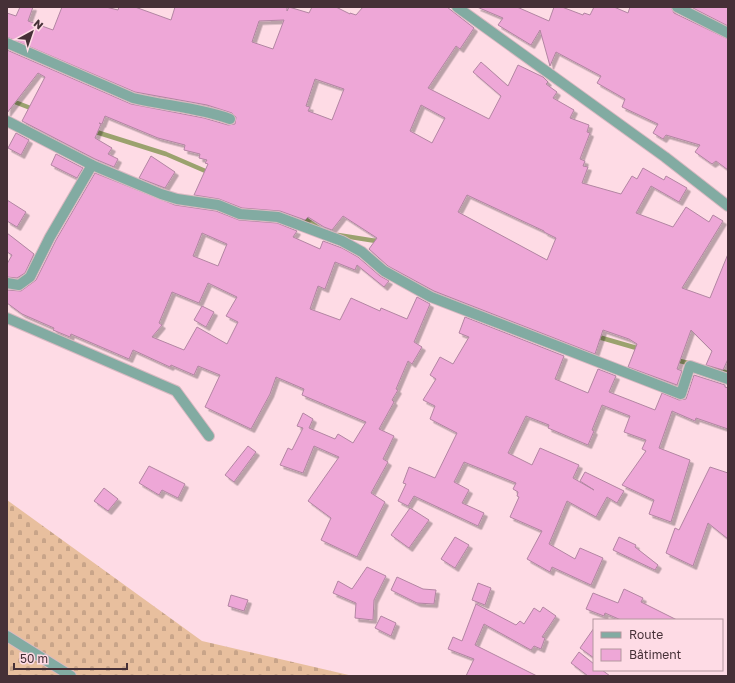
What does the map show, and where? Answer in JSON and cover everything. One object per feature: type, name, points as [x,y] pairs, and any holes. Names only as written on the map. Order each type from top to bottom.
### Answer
[{"type":"street","points":[[457,7],[666,157],[728,206]]},
{"type":"street","points":[[677,7],[728,33]]},
{"type":"street","points":[[7,43],[133,98],[193,108],[230,119]]},
{"type":"street","points":[[7,121],[92,165],[161,194],[177,199],[218,205],[240,214],[278,217],[342,241],[362,252],[384,271],[431,297],[680,394],[690,366],[728,379]]},
{"type":"street","points":[[7,283],[19,285],[30,277],[50,237],[92,165]]},
{"type":"street","points":[[7,318],[176,391],[209,436]]},
{"type":"street","points":[[7,636],[71,676]]},
{"type":"green space","points":[[7,500],[202,641],[353,676],[7,676]]},
{"type":"building","points":[[20,7],[33,7],[28,21],[53,30],[62,7],[106,7],[118,10],[119,7],[135,7],[171,20],[175,7],[287,7],[287,11],[289,7],[309,13],[312,7],[336,7],[350,14],[356,15],[363,7],[447,7],[474,28],[460,49],[456,46],[428,88],[489,119],[501,96],[473,72],[481,62],[508,86],[518,65],[543,77],[548,82],[546,84],[557,92],[553,98],[574,110],[570,118],[589,125],[587,132],[590,133],[580,159],[585,161],[583,166],[588,167],[582,183],[621,194],[632,176],[637,179],[643,168],[664,180],[666,176],[687,188],[679,202],[651,186],[636,213],[673,227],[686,207],[709,222],[713,215],[723,221],[682,288],[710,298],[728,254],[728,359],[723,370],[706,365],[712,351],[691,330],[677,369],[682,371],[677,385],[628,367],[637,344],[629,339],[603,330],[595,354],[434,291],[388,266],[369,249],[377,238],[343,216],[332,230],[308,217],[305,220],[280,211],[242,208],[219,199],[194,195],[208,164],[205,163],[207,160],[199,158],[200,154],[184,150],[185,145],[158,138],[105,116],[102,124],[99,123],[101,124],[95,138],[112,148],[108,154],[118,159],[114,167],[95,159],[22,121],[45,77],[38,73],[7,113],[7,50],[131,104],[204,118],[228,125],[235,124],[236,117],[232,113],[207,105],[135,92],[7,37],[7,13],[16,16]],"holes":[[[284,20],[273,49],[252,42],[259,21]],[[315,79],[344,89],[332,120],[308,111],[310,107],[306,106]],[[421,105],[445,118],[432,143],[410,131]],[[467,195],[556,238],[547,260],[458,212]]]},
{"type":"building","points":[[477,7],[517,7],[549,21],[554,7],[562,7],[583,15],[584,13],[590,15],[594,7],[614,7],[628,13],[630,7],[671,7],[674,13],[728,39],[728,170],[716,161],[712,164],[695,152],[700,145],[666,135],[663,139],[653,133],[658,124],[622,107],[625,99],[597,83],[601,76],[556,52],[550,66],[540,30],[531,45],[498,25],[503,18]]},
{"type":"building","points":[[691,7],[728,7],[728,26]]},
{"type":"building","points":[[16,133],[29,140],[21,155],[8,148]]},
{"type":"building","points":[[56,154],[83,168],[77,178],[51,165]]},
{"type":"building","points":[[151,156],[175,172],[165,188],[139,178]]},
{"type":"building","points":[[95,173],[175,205],[216,211],[239,220],[277,223],[297,231],[293,237],[320,249],[323,241],[342,248],[358,257],[380,276],[389,281],[384,287],[357,265],[355,270],[335,262],[325,289],[318,286],[310,309],[340,320],[351,298],[380,311],[381,308],[407,319],[417,297],[430,304],[414,342],[422,347],[412,364],[408,361],[396,389],[398,390],[392,400],[394,402],[379,429],[394,436],[383,459],[388,462],[371,493],[385,502],[357,557],[321,540],[331,518],[308,501],[339,457],[314,446],[303,473],[280,465],[288,448],[292,450],[303,428],[297,426],[303,413],[313,419],[309,428],[335,439],[338,434],[353,443],[366,422],[302,395],[304,389],[276,377],[270,394],[251,429],[205,407],[220,375],[198,366],[194,375],[171,365],[170,367],[133,350],[129,359],[71,334],[70,337],[53,330],[54,328],[22,314],[7,303],[7,290],[21,291],[36,280],[56,240]],"holes":[[[202,233],[227,244],[218,266],[193,256]],[[208,283],[237,297],[226,316],[238,322],[227,344],[197,327],[184,350],[152,337],[162,325],[159,323],[172,292],[199,303]]]},
{"type":"building","points":[[7,200],[26,212],[17,227],[7,221]]},
{"type":"building","points":[[7,233],[34,254],[25,273],[17,278],[7,277],[7,264],[12,255],[7,252]]},
{"type":"building","points":[[202,306],[214,312],[206,327],[194,320]]},
{"type":"building","points":[[465,317],[564,356],[555,379],[588,393],[598,369],[616,376],[609,392],[655,410],[662,393],[679,400],[686,399],[694,375],[725,385],[725,387],[728,388],[728,429],[696,418],[695,421],[672,411],[659,448],[690,460],[671,522],[649,514],[654,500],[622,485],[646,451],[642,449],[646,440],[624,432],[630,416],[602,405],[588,445],[548,428],[549,425],[526,416],[508,453],[532,465],[540,448],[579,465],[573,478],[594,490],[580,481],[585,472],[624,491],[617,503],[607,497],[596,517],[567,501],[549,544],[575,559],[580,548],[603,558],[591,585],[552,567],[550,572],[527,559],[542,531],[510,517],[519,497],[517,496],[518,492],[513,489],[516,483],[464,462],[454,482],[469,490],[462,503],[484,513],[478,526],[414,496],[408,506],[398,501],[406,484],[403,483],[409,467],[435,478],[457,433],[430,419],[435,406],[423,400],[436,379],[430,375],[440,357],[453,364],[469,337],[459,333]]},
{"type":"building","points":[[248,446],[256,452],[234,482],[225,475]]},
{"type":"building","points":[[149,466],[185,484],[178,498],[162,490],[159,495],[139,483]]},
{"type":"building","points":[[710,467],[728,473],[728,539],[708,523],[693,566],[666,553],[675,528],[679,530]]},
{"type":"building","points":[[104,488],[118,499],[108,511],[94,501]]},
{"type":"building","points":[[410,508],[429,520],[409,548],[391,535]]},
{"type":"building","points":[[455,537],[469,545],[455,568],[441,559]]},
{"type":"building","points":[[619,537],[636,545],[635,547],[658,565],[655,570],[613,550]]},
{"type":"building","points":[[367,567],[386,576],[374,600],[373,620],[355,618],[356,603],[333,593],[338,581],[352,589]]},
{"type":"building","points":[[397,577],[423,589],[436,590],[434,604],[417,603],[391,590]]},
{"type":"building","points":[[478,583],[491,588],[485,605],[472,600]]},
{"type":"building","points":[[624,589],[643,598],[641,602],[675,619],[619,619],[605,613],[604,616],[586,609],[593,593],[618,603]]},
{"type":"building","points":[[231,595],[248,600],[244,611],[228,606]]},
{"type":"building","points":[[476,604],[516,625],[520,621],[524,624],[534,608],[540,612],[543,607],[556,616],[542,637],[545,638],[541,649],[534,646],[531,650],[484,624],[475,645],[537,676],[466,676],[474,659],[448,649],[453,637],[462,641]]},
{"type":"building","points":[[381,616],[396,623],[391,636],[375,628]]},
{"type":"building","points":[[593,629],[593,657],[580,648]]},
{"type":"building","points":[[579,652],[593,663],[593,671],[603,671],[610,676],[588,676],[571,663]]},
{"type":"waterway","points":[[7,99],[33,109]]},
{"type":"waterway","points":[[93,131],[166,154],[210,173]]},
{"type":"waterway","points":[[301,216],[320,229]]},
{"type":"waterway","points":[[338,235],[376,241],[379,243]]},
{"type":"waterway","points":[[595,336],[640,349]]},
{"type":"waterway","points":[[676,360],[692,364]]},
{"type":"waterway","points":[[709,368],[728,373]]}]
